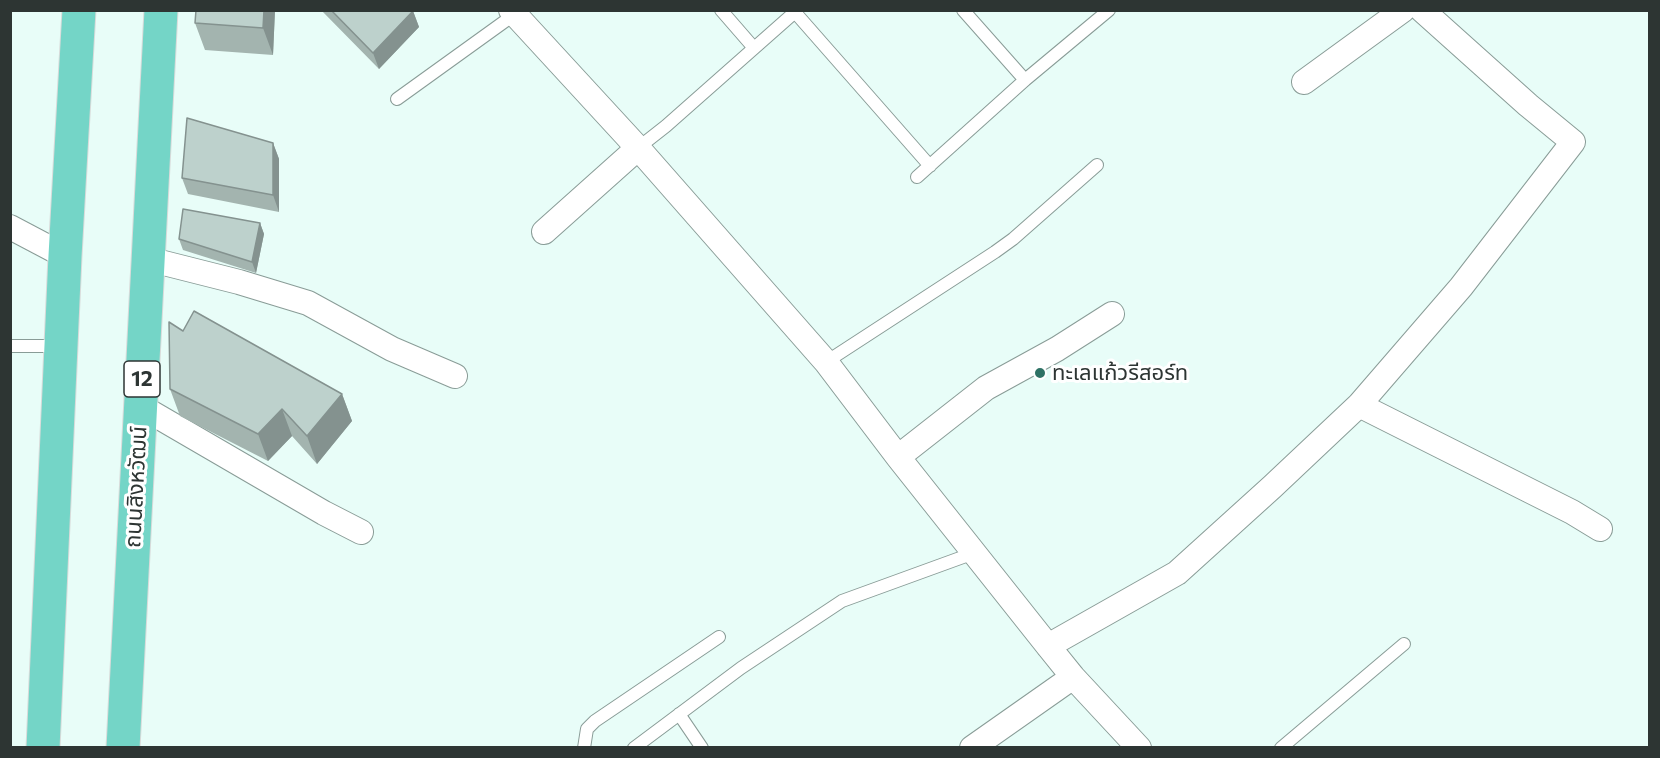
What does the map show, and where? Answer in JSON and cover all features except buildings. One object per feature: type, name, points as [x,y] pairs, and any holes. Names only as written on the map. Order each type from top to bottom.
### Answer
[{"type":"main road","points":[[43,747],[65,256],[80,10]]},
{"type":"main road","name":"ถนนสิงหวัฒน์","points":[[123,747],[160,10]]},
{"type":"street","points":[[1304,82],[1403,10]]},
{"type":"street","points":[[1048,646],[1177,573],[1359,405],[1461,286],[1573,142],[1422,10]]},
{"type":"street","points":[[513,12],[638,148],[826,362],[898,457],[1073,677],[1139,747]]},
{"type":"street","points":[[544,232],[638,148]]},
{"type":"street","points":[[10,227],[65,256]]},
{"type":"street","points":[[148,259],[239,282],[308,303],[392,349],[455,376]]},
{"type":"street","points":[[898,457],[986,388],[1057,349],[1112,314]]},
{"type":"street","points":[[1359,405],[1572,512],[1600,529]]},
{"type":"street","points":[[140,406],[324,513],[361,532]]},
{"type":"street","points":[[972,747],[1073,677]]},
{"type":"lane","points":[[721,10],[754,48]]},
{"type":"lane","points":[[963,10],[1025,80]]},
{"type":"lane","points":[[917,177],[1025,80],[1109,10]]},
{"type":"lane","points":[[638,148],[666,126],[794,11],[930,166]]},
{"type":"lane","points":[[397,99],[513,12]]},
{"type":"lane","points":[[826,362],[995,252],[1097,165]]},
{"type":"lane","points":[[10,346],[61,346]]},
{"type":"lane","points":[[634,747],[741,668],[842,602],[974,553]]},
{"type":"lane","points":[[584,747],[587,729],[595,721],[719,637]]},
{"type":"lane","points":[[1281,747],[1404,644]]},
{"type":"lane","points":[[679,714],[702,747]]},
{"type":"place","name":"ทะเลแก้วรีสอร์ท","points":[[1040,373]]}]
